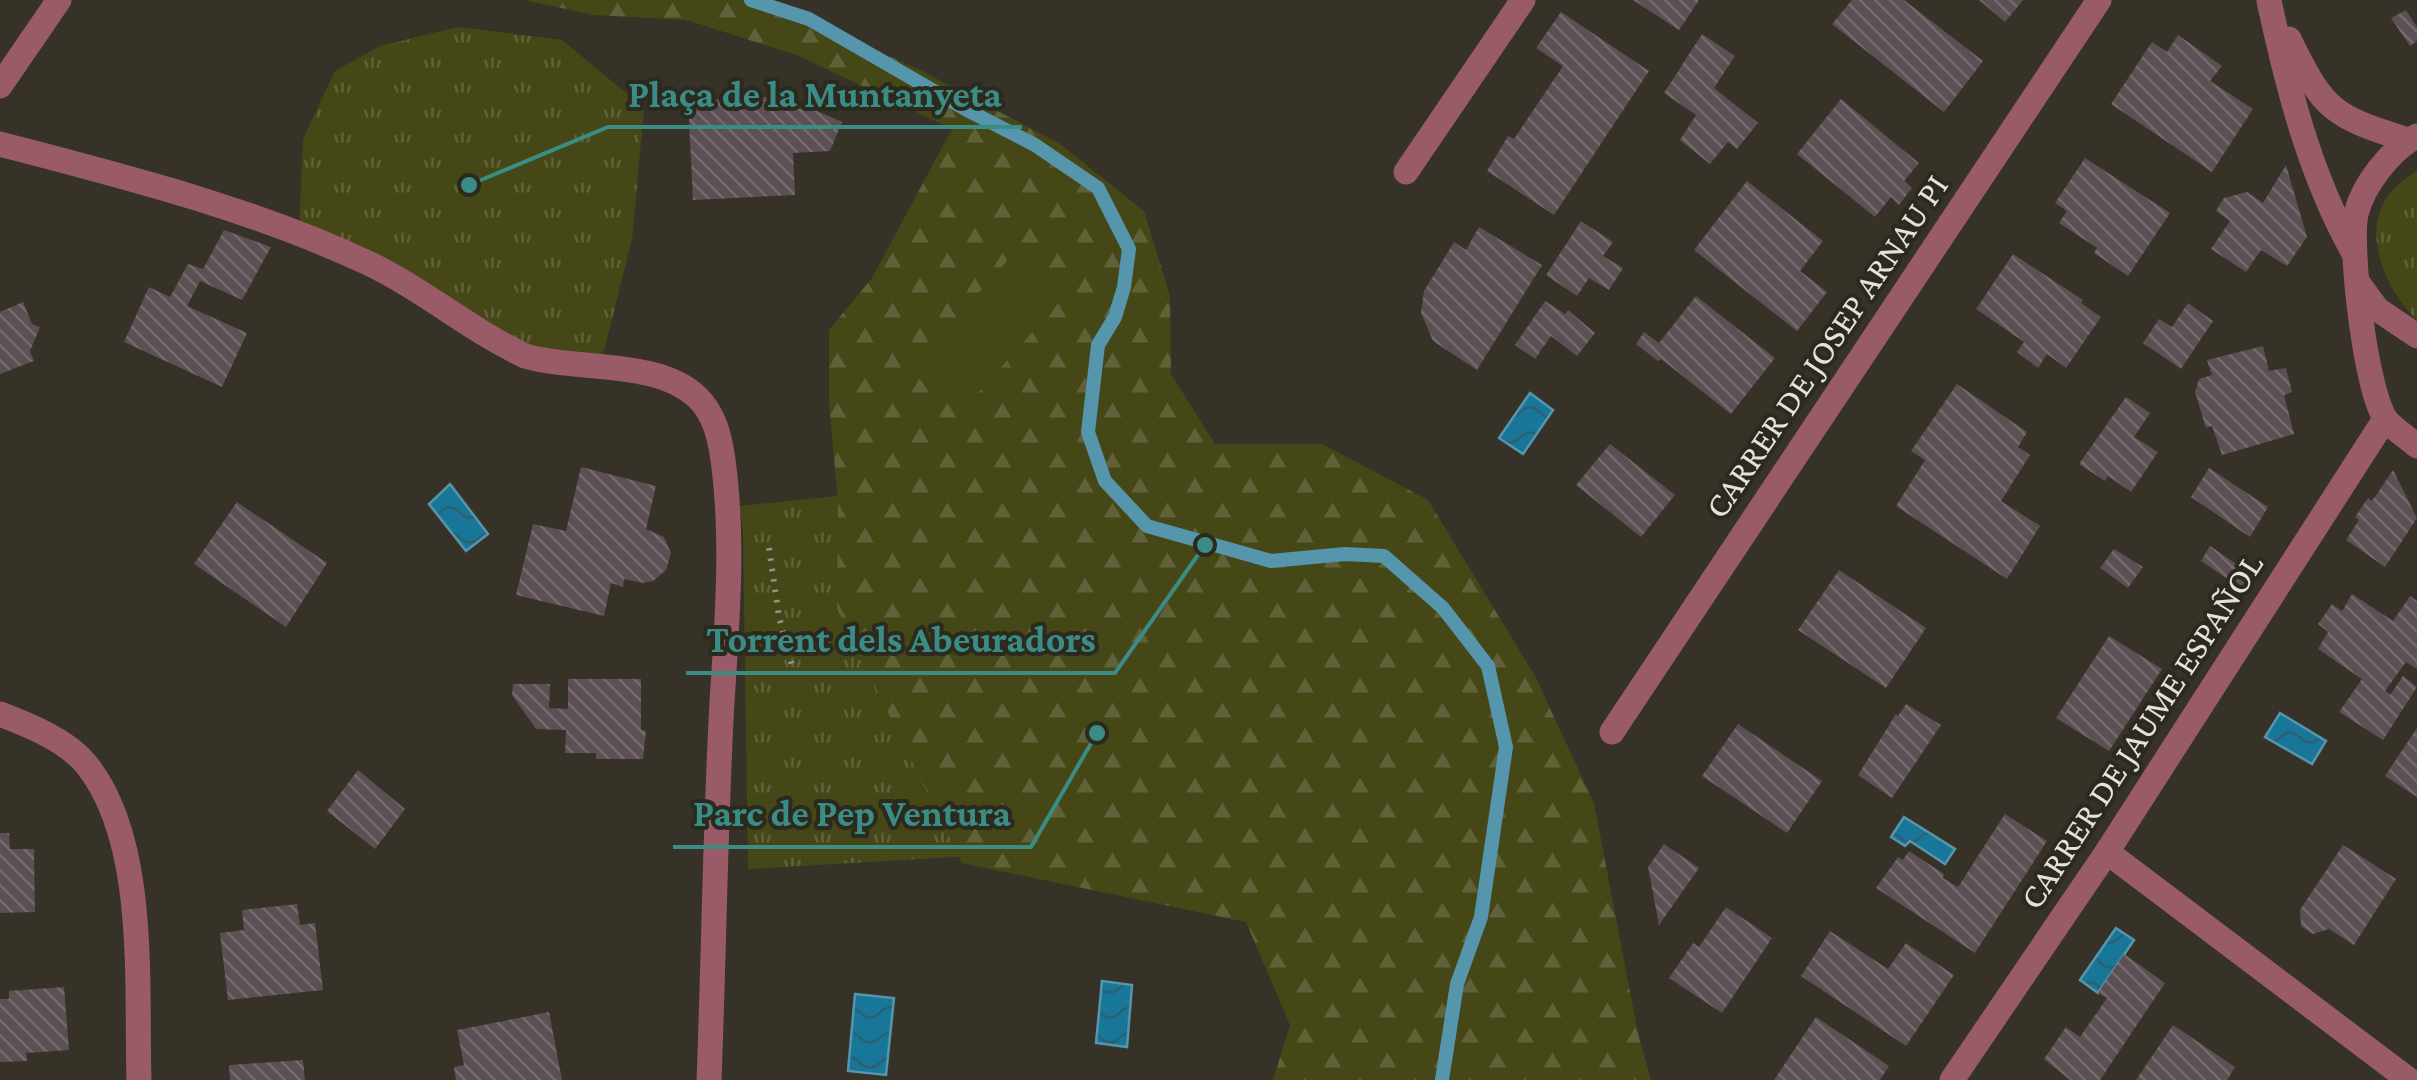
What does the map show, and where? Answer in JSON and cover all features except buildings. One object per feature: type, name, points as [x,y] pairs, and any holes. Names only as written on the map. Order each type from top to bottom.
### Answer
[{"type":"street","points":[[0,86],[60,0]]},
{"type":"street","points":[[1406,172],[1523,0]]},
{"type":"street","name":"CARRER DE JOSEP ARNAU PI","points":[[1612,732],[2099,0]]},
{"type":"street","points":[[2269,1],[2305,75],[2322,99],[2344,118],[2412,138],[2372,180],[2362,197],[2352,250],[2373,385],[2385,419],[2417,446]]},
{"type":"street","points":[[2269,1],[2291,99],[2307,149],[2334,218],[2352,250]]},
{"type":"street","points":[[0,144],[216,202],[299,232],[374,266],[502,346],[552,364],[654,375],[679,383],[711,414],[723,462],[728,636],[709,1080]]},
{"type":"street","points":[[2358,283],[2377,309],[2417,336]]},
{"type":"street","name":"CARRER DE JAUME ESPAÑOL","points":[[1952,1080],[2106,852],[2385,419]]},
{"type":"street","points":[[0,714],[34,728],[84,761],[111,802],[131,871],[139,1080]]},
{"type":"street","points":[[2106,852],[2409,1080]]},
{"type":"green space","points":[[524,0],[765,0],[922,71],[1060,144],[1144,211],[1170,296],[1171,374],[1215,444],[1322,444],[1428,500],[1535,676],[1594,803],[1638,1034],[1651,1080],[1273,1080],[1290,1025],[1246,922],[962,863],[837,609],[838,501],[829,403],[829,330],[872,278],[952,129],[799,56],[687,20],[594,15]]},
{"type":"green space","points":[[458,27],[562,40],[644,108],[632,240],[600,367],[551,364],[299,232],[303,139],[335,71],[380,46]]},
{"type":"green space","points":[[2417,171],[2417,320],[2389,282],[2376,234],[2386,199]]},
{"type":"green space","points":[[1015,252],[1065,296],[959,414],[910,371]]},
{"type":"green space","points":[[972,482],[1372,615],[1305,1037],[1260,914],[972,856],[748,869],[740,506]]},
{"type":"water","points":[[1530,393],[1553,410],[1523,454],[1499,438]]},
{"type":"water","points":[[450,484],[488,534],[466,551],[429,504]]},
{"type":"water","points":[[2280,713],[2326,741],[2312,764],[2265,737]]},
{"type":"water","points":[[1904,817],[1955,849],[1945,864],[1910,841],[1905,846],[1891,837]]},
{"type":"water","points":[[2116,928],[2134,940],[2098,993],[2080,980]]},
{"type":"water","points":[[1102,981],[1132,985],[1127,1047],[1096,1043]]},
{"type":"water","points":[[855,994],[894,998],[886,1075],[848,1071]]},
{"type":"waterway","points":[[751,0],[809,19],[1035,145],[1098,188],[1129,249],[1115,317],[1098,345],[1088,432],[1105,481],[1147,526],[1271,561],[1345,554],[1384,556],[1443,608],[1488,666],[1506,747],[1481,917],[1457,984],[1442,1080]]},
{"type":"place","name":"Plaça de la Muntanyeta","points":[[469,185]]},
{"type":"place","name":"Torrent dels Abeuradors","points":[[1205,545]]},
{"type":"place","name":"Parc de Pep Ventura","points":[[1097,733]]}]
